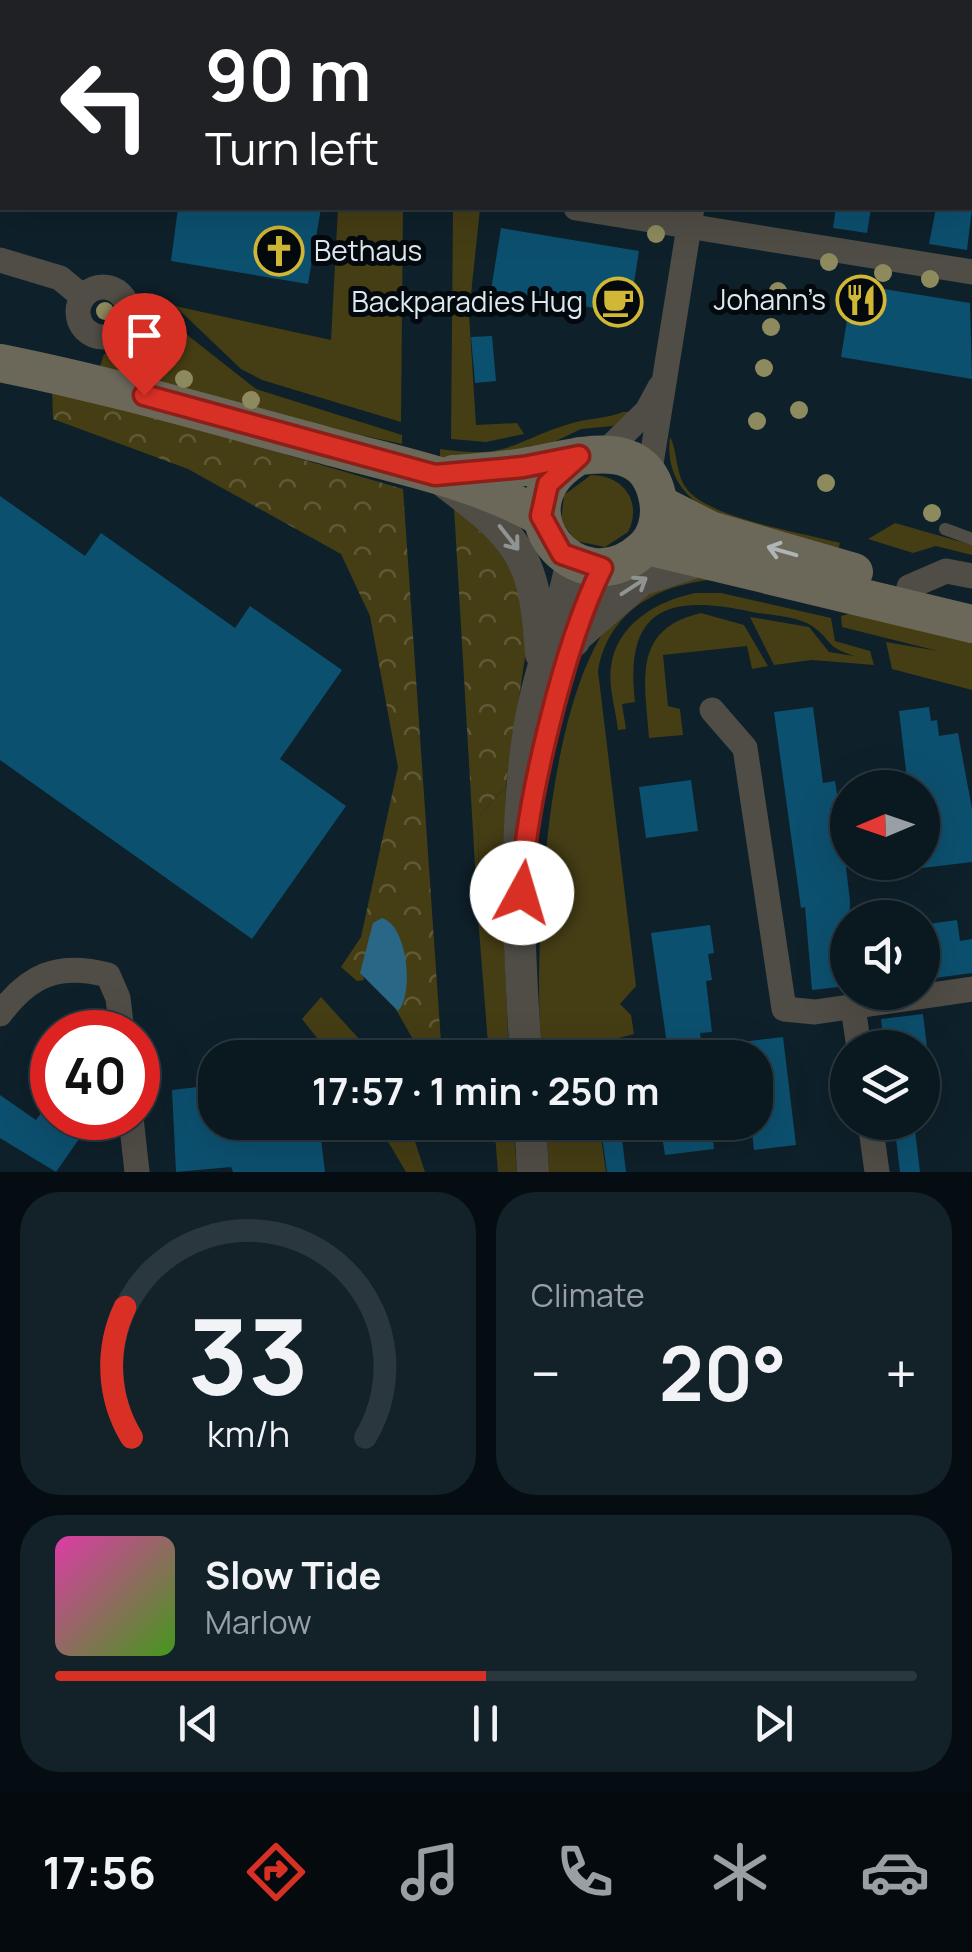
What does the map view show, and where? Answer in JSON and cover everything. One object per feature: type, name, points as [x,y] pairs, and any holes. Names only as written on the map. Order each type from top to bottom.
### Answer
[{"type":"main road","points":[[0,341],[106,384]]},
{"type":"main road","points":[[0,363],[106,384],[435,475],[541,516]]},
{"type":"main road","points":[[435,475],[523,467],[592,454],[630,460],[654,490],[710,530],[972,608]]},
{"type":"main road","points":[[592,454],[548,484],[541,516],[554,545],[587,564],[629,559],[647,546],[659,520],[654,490]]},
{"type":"main road","points":[[647,546],[972,624]]},
{"type":"street","points":[[605,210],[691,216],[972,272]]},
{"type":"street","points":[[654,490],[665,378],[691,216]]},
{"type":"street","points":[[0,260],[60,278],[83,297]]},
{"type":"street","points":[[592,454],[647,411],[665,378]]},
{"type":"street","points":[[435,475],[495,521],[513,540],[529,568],[538,609],[542,675]]},
{"type":"street","points":[[575,638],[641,580],[708,558]]},
{"type":"street","points":[[526,1040],[522,864],[526,760],[542,675],[587,564]]},
{"type":"street","points":[[522,864],[547,743],[575,638],[587,564]]},
{"type":"street","points":[[909,587],[946,571],[972,576]]},
{"type":"street","points":[[712,710],[745,748],[784,1009],[830,1010]]},
{"type":"street","points":[[0,1014],[21,986],[39,975],[88,970],[108,975],[119,1010]]},
{"type":"street","points":[[940,995],[972,990]]},
{"type":"street","points":[[133,1140],[137,1172]]},
{"type":"street","points":[[531,1140],[533,1172]]},
{"type":"street","points":[[873,1140],[877,1172]]},
{"type":"lane","points":[[946,529],[972,539]]},
{"type":"green space","points":[[338,210],[403,210],[401,422],[262,380],[241,369],[175,306],[331,340]]},
{"type":"green space","points":[[453,210],[480,210],[469,314],[476,425],[517,423],[524,434],[486,442],[451,439]]},
{"type":"green space","points":[[162,315],[256,389],[402,435],[402,444],[259,413],[100,366],[104,354],[136,351]]},
{"type":"green space","points":[[52,386],[403,489],[441,1040],[413,1040],[394,1006],[362,970],[364,980],[357,981],[341,967],[361,937],[398,767],[370,616],[341,554],[188,469],[53,419]]},
{"type":"green space","points":[[630,412],[628,418],[613,426],[581,429],[535,451],[484,462],[440,458],[440,449],[496,450],[569,424]]},
{"type":"green space","points":[[670,437],[682,482],[697,499],[734,516],[840,543],[838,551],[755,530],[702,507],[683,489],[672,466]]},
{"type":"green space","points":[[591,475],[621,485],[633,510],[628,532],[605,547],[576,541],[561,521],[564,495]]},
{"type":"green space","points":[[454,507],[513,562],[528,637],[506,786],[479,816],[478,917]]},
{"type":"green space","points":[[895,523],[972,545],[972,555],[936,546],[913,553],[868,539]]},
{"type":"green space","points":[[710,573],[710,580],[653,596],[623,618],[603,651],[598,671],[636,986],[620,1004],[631,1015],[634,1034],[612,1040],[540,1040],[543,882],[563,742],[581,679],[605,629],[637,596]]},
{"type":"green space","points":[[695,593],[721,593],[831,618],[835,641],[870,651],[874,665],[812,660],[774,665],[750,617],[809,627],[829,652],[854,656],[832,646],[819,631],[799,620],[723,607],[676,608],[658,615],[645,627],[633,670],[635,702],[622,704],[626,729],[618,730],[610,674],[621,638],[653,609]]},
{"type":"green space","points":[[847,605],[972,635],[972,690],[892,669],[886,642],[938,651],[842,627],[841,616],[848,614]]},
{"type":"green space","points":[[701,613],[744,625],[768,666],[752,669],[747,646],[663,655],[668,706],[680,709],[683,735],[649,738],[645,678],[653,645],[663,631]]},
{"type":"green space","points":[[506,786],[503,917],[508,1040],[488,1040],[478,917],[479,816]]},
{"type":"green space","points":[[321,997],[360,1040],[319,1040],[302,1019]]},
{"type":"green space","points":[[387,1140],[415,1140],[425,1172],[406,1172]]},
{"type":"green space","points":[[495,1140],[514,1140],[517,1172],[498,1172]]},
{"type":"green space","points":[[547,1140],[601,1140],[606,1172],[549,1172]]},
{"type":"water","points":[[382,918],[398,934],[406,961],[406,990],[398,1011],[360,973],[373,923]]},
{"type":"building","points":[[178,210],[321,210],[308,284],[171,261]]},
{"type":"building","points":[[836,210],[871,210],[867,233],[833,228]]},
{"type":"building","points":[[936,210],[972,210],[967,250],[929,244]]},
{"type":"building","points":[[501,228],[639,251],[629,314],[491,290]]},
{"type":"building","points":[[853,284],[970,303],[972,379],[841,357]]},
{"type":"building","points":[[492,336],[496,381],[475,383],[471,337]]},
{"type":"building","points":[[0,496],[85,556],[101,533],[235,628],[250,606],[342,670],[280,759],[346,806],[252,939],[0,760]]},
{"type":"building","points":[[813,707],[823,783],[830,782],[830,880],[848,880],[850,900],[830,900],[830,988],[812,990],[805,907],[801,908],[774,712]]},
{"type":"building","points":[[929,707],[931,721],[937,720],[939,736],[958,733],[972,809],[972,862],[940,866],[940,770],[906,770],[899,711]]},
{"type":"building","points":[[691,780],[698,831],[646,838],[639,787]]},
{"type":"building","points":[[957,920],[960,941],[972,939],[972,973],[940,977],[940,922]]},
{"type":"building","points":[[710,925],[714,953],[708,954],[712,980],[706,981],[712,1032],[700,1033],[701,1040],[666,1040],[651,933]]},
{"type":"building","points":[[923,1014],[925,1030],[882,1030],[881,1019]]},
{"type":"building","points":[[783,1037],[796,1145],[754,1150],[753,1140],[773,1140],[773,1040],[759,1040]]},
{"type":"building","points":[[198,1087],[198,1140],[321,1140],[325,1172],[233,1172],[231,1167],[176,1172],[172,1090]]},
{"type":"building","points":[[0,1095],[30,1116],[30,1140],[78,1140],[56,1172],[0,1138]]},
{"type":"building","points":[[603,1140],[622,1140],[626,1172],[607,1172]]},
{"type":"building","points":[[663,1140],[713,1140],[714,1149],[665,1155]]},
{"type":"building","points":[[896,1140],[916,1140],[920,1172],[900,1172]]},
{"type":"place","name":"Bethaus","points":[[279,251]]},
{"type":"place","name":"Johann’s","points":[[861,300]]},
{"type":"place","name":"Backparadies Hug","points":[[618,302]]},
{"type":"route","points":[[144,395],[435,475],[523,467],[579,456],[548,484],[541,516],[562,554],[602,568],[575,638],[547,743],[522,864],[522,893]]}]
